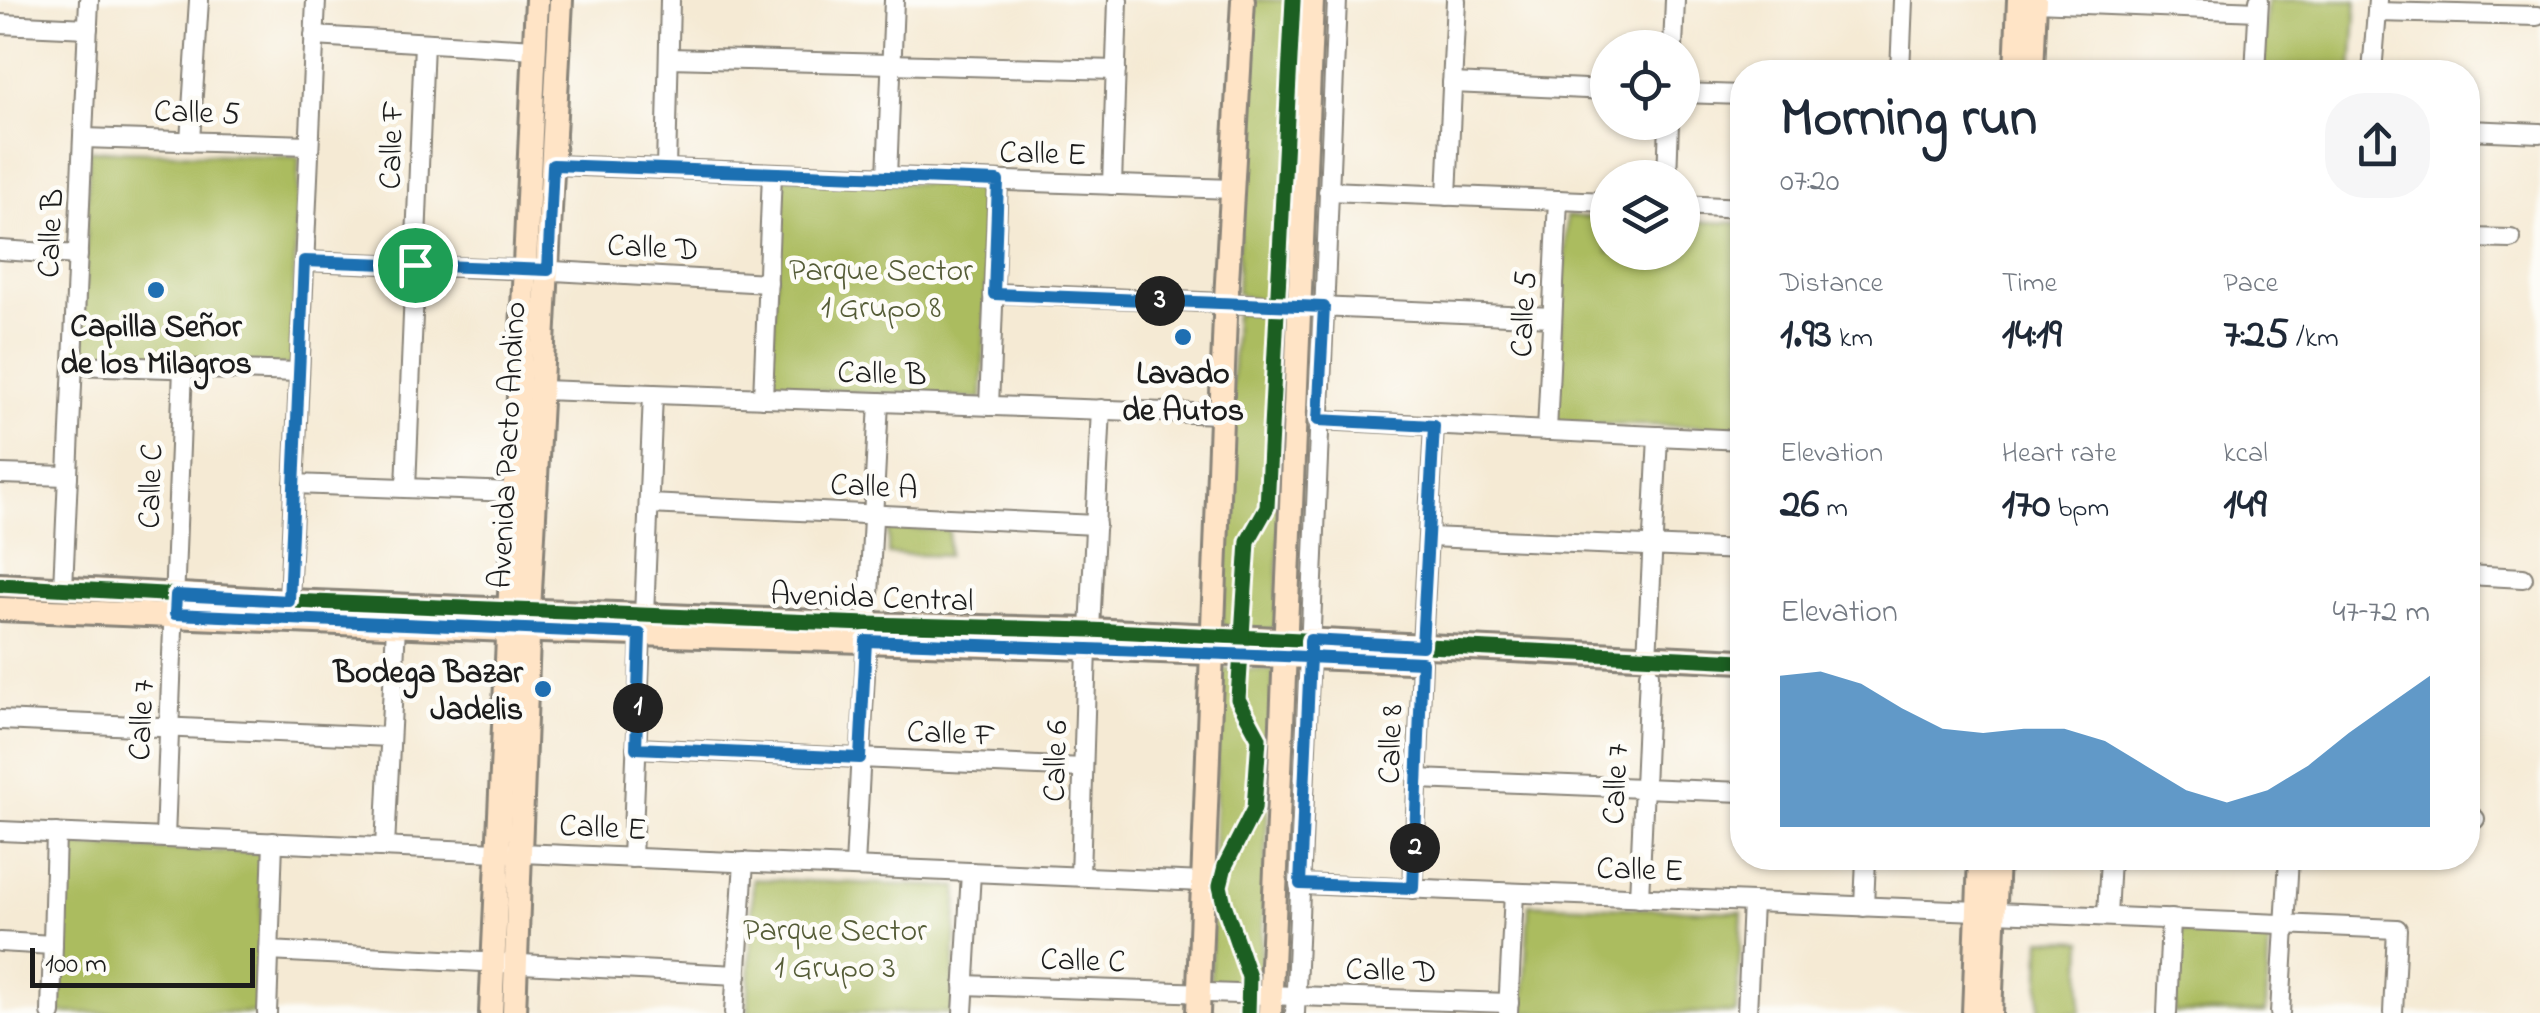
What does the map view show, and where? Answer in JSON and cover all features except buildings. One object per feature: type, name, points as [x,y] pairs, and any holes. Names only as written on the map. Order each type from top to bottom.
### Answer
[{"type":"street","name":"Calle B","points":[[63,588],[89,0]]},
{"type":"street","points":[[190,141],[199,0]]},
{"type":"street","points":[[289,601],[316,0]]},
{"type":"street","name":"Avenida Pacto Andino","points":[[514,1013],[505,964],[519,620],[541,390],[535,270],[537,0]]},
{"type":"street","name":"Avenida Pacto Andino","points":[[519,620],[514,492],[535,270],[553,165],[561,0]]},
{"type":"street","points":[[666,169],[670,0]]},
{"type":"street","points":[[887,177],[894,0]]},
{"type":"street","points":[[1112,185],[1118,0]]},
{"type":"street","points":[[1199,1003],[1221,414],[1242,0]]},
{"type":"street","points":[[1270,1004],[1312,0]]},
{"type":"street","points":[[1295,1004],[1337,0]]},
{"type":"street","points":[[1446,196],[1456,0]]},
{"type":"street","points":[[1674,30],[1675,0]]},
{"type":"street","points":[[1900,60],[1903,0]]},
{"type":"street","points":[[2004,0],[2258,6],[2256,60]]},
{"type":"street","points":[[2018,60],[2027,1]]},
{"type":"street","points":[[2027,1],[2031,60]]},
{"type":"street","points":[[2373,60],[2377,6],[2537,16]]},
{"type":"street","points":[[0,24],[88,28]]},
{"type":"street","points":[[314,36],[535,48]]},
{"type":"street","name":"Calle F","points":[[406,488],[424,43]]},
{"type":"street","points":[[669,58],[1116,70]]},
{"type":"street","points":[[1452,83],[1590,89]]},
{"type":"street","points":[[1700,94],[1730,95]]},
{"type":"street","points":[[2480,130],[2540,133]]},
{"type":"street","name":"Calle 5","points":[[83,138],[309,145]]},
{"type":"street","name":"Calle E","points":[[553,165],[1232,189]]},
{"type":"street","points":[[762,398],[772,173]]},
{"type":"street","points":[[990,406],[998,181]]},
{"type":"street","points":[[1328,191],[1590,201]]},
{"type":"street","name":"Calle 5","points":[[1547,431],[1558,200]]},
{"type":"street","points":[[1700,207],[1730,208]]},
{"type":"street","points":[[2480,238],[2511,239]]},
{"type":"street","points":[[0,250],[78,254]]},
{"type":"street","points":[[304,261],[535,270]]},
{"type":"street","name":"Calle D","points":[[535,270],[768,283]]},
{"type":"street","points":[[994,294],[1552,317]]},
{"type":"street","points":[[73,365],[299,372]]},
{"type":"street","name":"Calle C","points":[[175,605],[183,368]]},
{"type":"street","name":"Calle B","points":[[541,390],[1221,414]]},
{"type":"street","points":[[632,858],[653,394]]},
{"type":"street","points":[[855,867],[879,402]]},
{"type":"street","name":"Calle 6","points":[[1080,876],[1101,410]]},
{"type":"street","points":[[1318,420],[1730,439]]},
{"type":"street","name":"Calle 8","points":[[1413,888],[1434,426]]},
{"type":"street","name":"Calle 7","points":[[1639,898],[1658,436]]},
{"type":"street","points":[[0,474],[68,476]]},
{"type":"street","points":[[294,484],[514,492]]},
{"type":"street","name":"Calle A","points":[[649,504],[1096,525]]},
{"type":"street","points":[[1428,537],[1730,549]]},
{"type":"street","points":[[2480,576],[2523,578]]},
{"type":"street","name":"Avenida Central","points":[[0,585],[63,588],[175,605],[396,624],[519,620]]},
{"type":"street","name":"Avenida Central","points":[[0,608],[289,601],[519,620],[1310,648],[1648,666],[1730,675]]},
{"type":"street","name":"Calle 7","points":[[165,838],[175,605]]},
{"type":"street","points":[[385,847],[396,624]]},
{"type":"street","name":"Avenida Central","points":[[1648,666],[1730,662]]},
{"type":"street","points":[[0,720],[390,737]]},
{"type":"street","name":"Calle F","points":[[636,748],[1084,768]]},
{"type":"street","points":[[1418,779],[1730,792]]},
{"type":"street","name":"Calle E","points":[[0,831],[1204,882]]},
{"type":"street","points":[[50,1013],[56,833]]},
{"type":"street","points":[[267,1013],[273,842]]},
{"type":"street","points":[[734,1013],[744,862]]},
{"type":"street","points":[[1864,906],[1866,870]]},
{"type":"street","points":[[1981,870],[1990,1013]]},
{"type":"street","points":[[1974,1013],[1995,870]]},
{"type":"street","points":[[2106,916],[2109,870]]},
{"type":"street","points":[[2280,1013],[2287,870]]},
{"type":"street","points":[[963,1013],[970,872]]},
{"type":"street","name":"Calle E","points":[[1300,884],[2397,928],[2393,1013]]},
{"type":"street","points":[[1508,1008],[1514,892]]},
{"type":"street","points":[[1747,1013],[1752,902]]},
{"type":"street","points":[[2167,1013],[2171,919]]},
{"type":"street","points":[[0,942],[53,944]]},
{"type":"street","points":[[269,951],[737,975]]},
{"type":"street","name":"Avenida Pacto Andino","points":[[491,1013],[505,964]]},
{"type":"street","name":"Calle C","points":[[964,985],[1199,1003],[1270,1004]]},
{"type":"street","name":"Calle D","points":[[1270,1004],[1508,1008]]},
{"type":"green space","points":[[1247,0],[1302,0],[1288,285],[1287,292],[1270,299],[1237,293]]},
{"type":"green space","points":[[2267,0],[2357,0],[2353,60],[2263,60]]},
{"type":"green space","points":[[89,150],[299,157],[291,366],[82,359]]},
{"type":"green space","name":"Parque Sector 1 Grupo 8","points":[[781,177],[991,187],[982,399],[770,388]]},
{"type":"green space","points":[[1567,216],[1590,217],[1590,270],[1700,270],[1700,222],[1730,223],[1730,427],[1554,424]]},
{"type":"green space","points":[[1274,312],[1288,324],[1276,618],[1269,631],[1226,630],[1221,617],[1235,315]]},
{"type":"green space","points":[[888,528],[949,530],[948,556],[888,554]]},
{"type":"green space","points":[[1219,672],[1274,672],[1260,982],[1256,987],[1210,987]]},
{"type":"green space","points":[[66,845],[264,853],[258,1013],[59,1013]]},
{"type":"green space","name":"Parque Sector 1 Grupo 3","points":[[753,879],[958,887],[952,1013],[748,1013]]},
{"type":"green space","points":[[1529,904],[1742,912],[1737,1013],[1523,1013]]},
{"type":"green space","points":[[2177,931],[2269,934],[2266,1013],[2174,1013]]},
{"type":"green space","points":[[2041,939],[2083,941],[2081,1013],[2039,1013]]},
{"type":"cycle path","points":[[1248,1013],[1249,977],[1220,886],[1225,866],[1254,809],[1259,738],[1238,699],[1248,541],[1267,507],[1293,0]]},
{"type":"cycle path","points":[[0,585],[289,601],[1090,630],[1730,660]]},
{"type":"place","name":"Capilla Señor de los Milagros","points":[[156,290]]},
{"type":"place","name":"Lavado de Autos","points":[[1183,337]]},
{"type":"place","name":"Bodega Bazar Jadelis","points":[[543,689]]},
{"type":"route","points":[[415,265],[304,261],[289,601],[176,595],[175,614],[640,634],[636,748],[860,758],[866,641],[1087,648],[1310,657],[1422,662],[1413,888],[1300,884],[1310,657],[1310,640],[1422,646],[1434,426],[1318,420],[1324,307],[994,294],[998,181],[553,165],[548,270],[415,265]]}]
